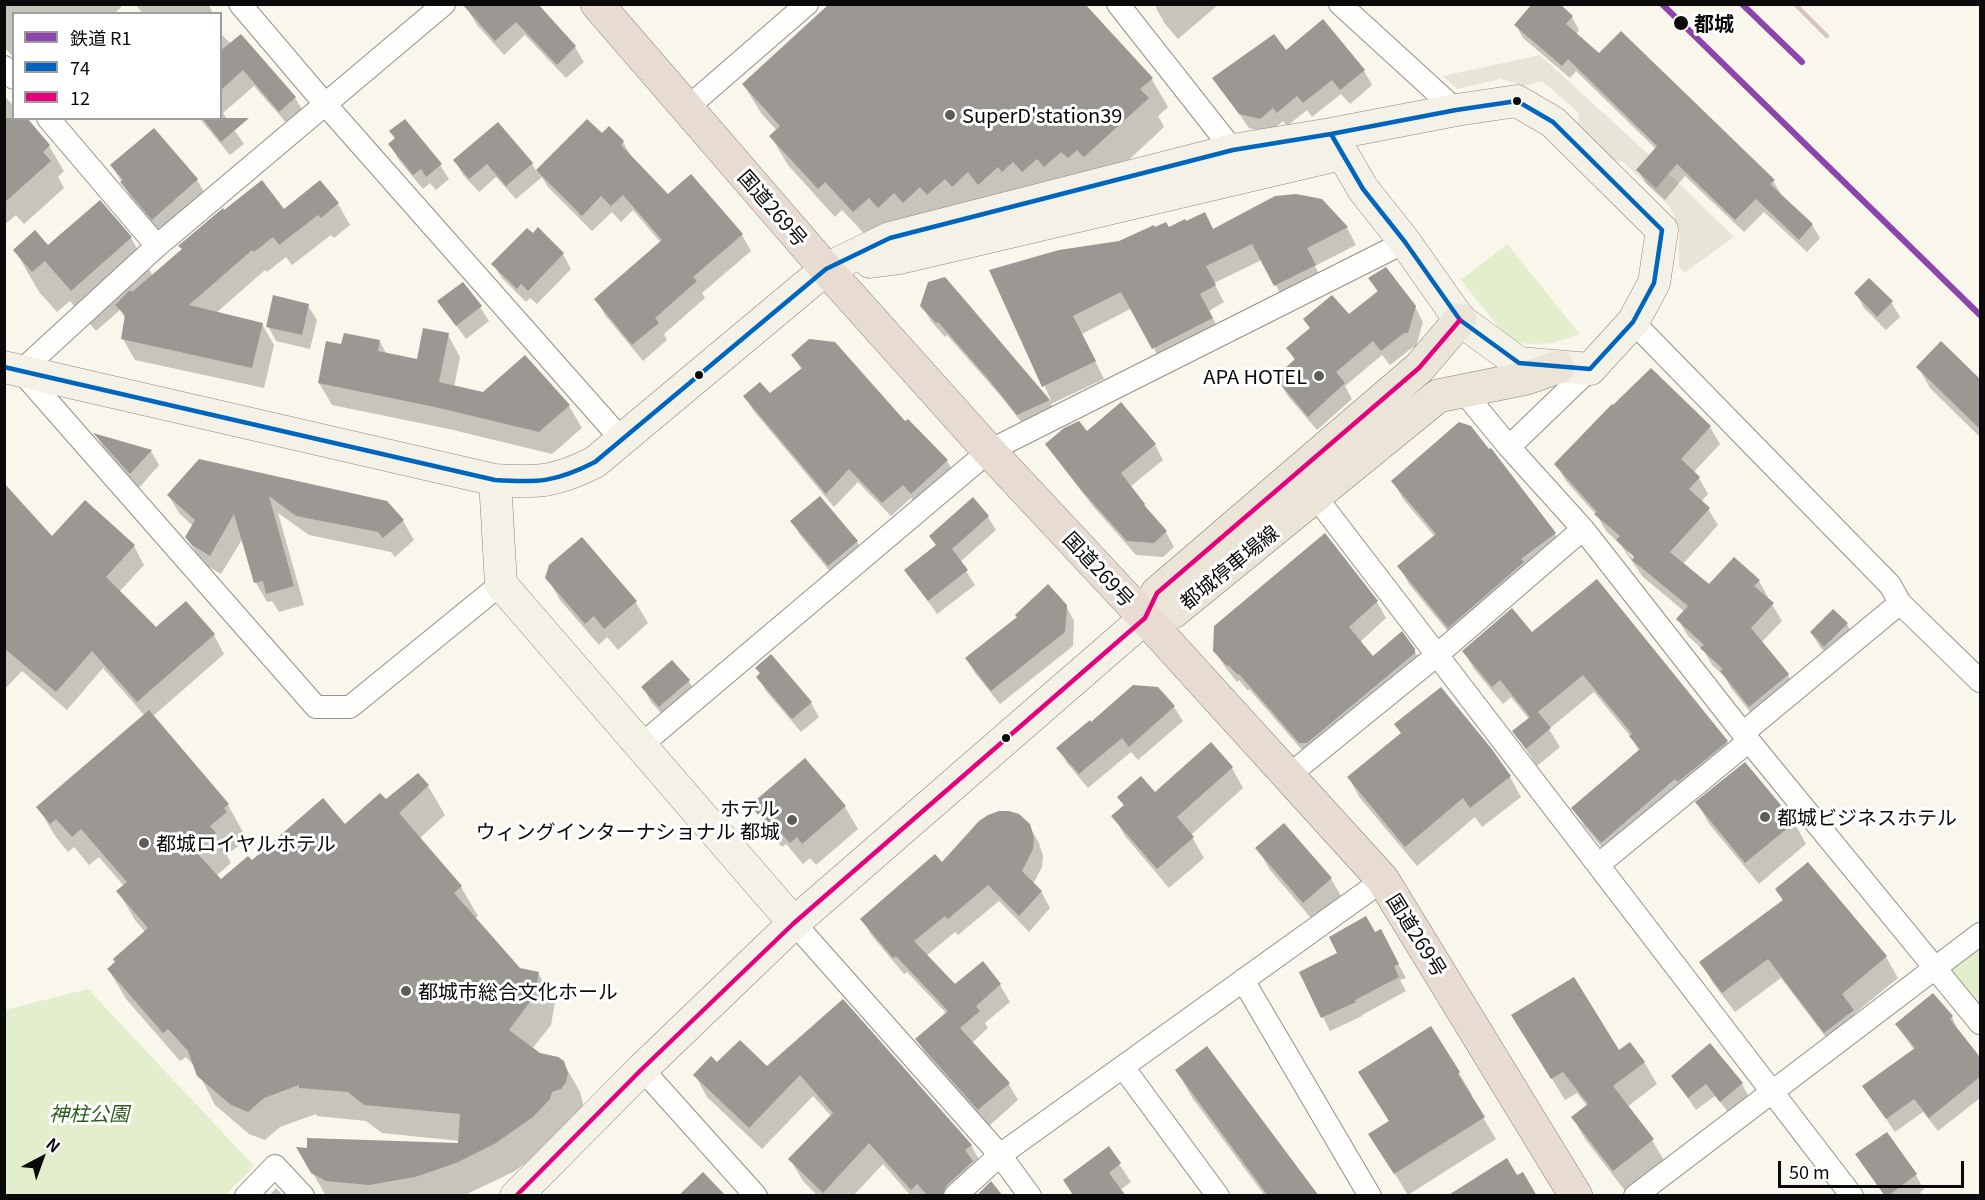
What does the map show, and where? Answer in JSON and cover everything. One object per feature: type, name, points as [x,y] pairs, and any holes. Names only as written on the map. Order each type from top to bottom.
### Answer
[{"type":"highway","name":"国道269号","points":[[597,4],[826,269],[989,451],[1145,618],[1383,880],[1576,1196]]},
{"type":"main road","name":"都城停車場線","points":[[1145,618],[1157,593],[1419,368],[1460,320]]},
{"type":"main road","name":"都城停車場線","points":[[1145,618],[1173,612],[1438,396],[1527,378],[1558,367]]},
{"type":"street","points":[[240,4],[325,104],[622,440]]},
{"type":"street","points":[[9,369],[444,4]]},
{"type":"street","points":[[687,108],[807,4]]},
{"type":"street","points":[[1118,4],[1233,150]]},
{"type":"street","points":[[1340,4],[1456,110]]},
{"type":"street","points":[[826,269],[900,258],[1337,145],[1456,110],[1517,101],[1553,122],[1662,230],[1654,283],[1633,322],[1590,369],[1509,447]]},
{"type":"street","points":[[50,120],[157,246]]},
{"type":"street","points":[[9,369],[495,480],[535,483],[571,474],[595,462],[826,269],[890,238],[1233,150],[1337,145]]},
{"type":"street","points":[[1337,145],[1363,189],[1405,242],[1460,320],[1519,363],[1590,369]]},
{"type":"street","points":[[640,746],[989,451],[1405,242]]},
{"type":"street","points":[[1633,322],[1890,585],[1900,603],[1980,681]]},
{"type":"street","points":[[9,369],[316,707],[350,707],[501,584]]},
{"type":"street","points":[[1463,391],[1583,530],[1746,737],[1980,1023]]},
{"type":"street","points":[[495,480],[501,584],[794,923],[1000,1155],[1030,1196]]},
{"type":"street","points":[[1316,496],[1852,1196]]},
{"type":"street","points":[[1288,776],[1437,655],[1583,530]]},
{"type":"street","points":[[1598,865],[1900,603]]},
{"type":"street","points":[[516,1196],[642,1069],[794,923],[1145,618]]},
{"type":"street","points":[[955,1196],[1000,1155],[1383,880]]},
{"type":"street","points":[[1635,1196],[1980,934]]},
{"type":"street","points":[[1243,980],[1370,1196]]},
{"type":"street","points":[[1123,1067],[1218,1196]]},
{"type":"street","points":[[642,1069],[756,1196]]},
{"type":"street","points":[[246,1196],[274,1166],[303,1196]]},
{"type":"green space","points":[[1507,244],[1580,334],[1552,343],[1527,344],[1508,339],[1461,280]]},
{"type":"green space","points":[[1980,934],[1980,1023],[1936,968]]},
{"type":"green space","name":"神柱公園","points":[[88,989],[254,1166],[225,1195],[5,1195],[5,1010]]},
{"type":"shaded area","points":[[1540,55],[1659,164],[1734,237],[1684,273],[1679,267],[1679,228],[1670,207],[1623,162],[1611,160],[1577,127],[1579,113],[1542,81],[1523,86],[1501,79],[1457,89],[1443,76]]},
{"type":"building","points":[[462,4],[538,4],[576,46],[557,65],[516,22],[495,41]]},
{"type":"building","name":"SuperD'station39","points":[[829,4],[1085,4],[1153,78],[1140,89],[1149,98],[1084,157],[1077,150],[1068,158],[1061,152],[1044,167],[1037,159],[1022,172],[1013,162],[1002,172],[998,167],[978,185],[968,172],[952,187],[945,179],[927,195],[920,187],[903,203],[894,193],[878,208],[869,198],[853,212],[825,182],[818,189],[769,136],[780,126],[742,84]]},
{"type":"building","points":[[1532,4],[1560,4],[1573,16],[1566,24],[1599,53],[1621,31],[1775,180],[1770,184],[1813,224],[1799,240],[1756,199],[1735,220],[1677,164],[1656,188],[1636,170],[1657,146],[1568,59],[1562,66],[1514,25]]},
{"type":"building","points":[[1323,19],[1365,70],[1340,90],[1332,80],[1303,103],[1297,96],[1277,113],[1273,108],[1260,119],[1239,114],[1212,78],[1274,34],[1286,50]]},
{"type":"building","points":[[241,34],[296,97],[279,112],[243,70],[222,89],[222,49]]},
{"type":"building","points":[[4,118],[29,120],[50,145],[43,152],[51,161],[4,203]]},
{"type":"building","points":[[249,118],[221,142],[204,120]]},
{"type":"building","points":[[405,119],[442,164],[426,177],[421,169],[413,175],[388,144],[395,138],[389,131]]},
{"type":"building","points":[[587,119],[602,133],[609,126],[624,141],[621,145],[668,194],[691,174],[743,234],[693,277],[697,281],[655,318],[659,323],[632,345],[594,299],[662,240],[623,195],[611,206],[601,196],[582,216],[536,170]]},
{"type":"building","points":[[498,122],[533,163],[506,186],[487,164],[469,179],[453,160]]},
{"type":"building","points":[[154,128],[198,179],[152,220],[120,182],[123,180],[110,165]]},
{"type":"building","points":[[262,180],[284,209],[320,180],[339,203],[321,218],[318,215],[279,245],[273,237],[254,252],[252,250],[189,305],[263,323],[252,368],[121,339],[125,315],[115,305],[130,290],[132,292],[182,249],[178,246],[223,208],[224,210]]},
{"type":"building","points":[[1296,194],[1322,199],[1348,227],[1307,248],[1316,265],[1274,286],[1252,244],[1206,266],[1216,285],[1200,294],[1213,318],[1152,349],[1121,292],[1073,316],[1096,361],[1042,387],[989,270],[1059,250],[1119,241],[1154,225],[1155,227],[1166,222],[1169,227],[1205,212],[1213,229],[1275,196]]},
{"type":"building","points":[[100,200],[132,237],[71,291],[45,261],[32,272],[13,250],[35,230],[48,245]]},
{"type":"building","points":[[538,227],[564,253],[528,291],[521,284],[517,289],[491,264],[527,228],[533,233]]},
{"type":"building","points":[[1386,267],[1416,306],[1408,333],[1404,333],[1381,351],[1373,341],[1336,372],[1345,383],[1308,417],[1277,380],[1286,373],[1283,370],[1295,359],[1286,348],[1310,328],[1303,319],[1332,295],[1349,314],[1378,291],[1368,278]]},
{"type":"building","points":[[945,277],[1050,400],[1017,415],[938,322],[936,323],[920,306],[928,282]]},
{"type":"building","points":[[1869,278],[1893,301],[1877,317],[1854,293]]},
{"type":"building","points":[[463,282],[482,306],[456,326],[437,301]]},
{"type":"building","points":[[273,295],[309,304],[302,335],[266,327]]},
{"type":"building","points":[[423,328],[449,333],[439,382],[483,392],[525,355],[570,405],[539,432],[435,407],[318,383],[326,341],[341,344],[344,333],[380,340],[378,351],[417,359]]},
{"type":"building","points":[[809,339],[835,342],[905,421],[908,419],[948,460],[911,494],[903,485],[882,503],[849,469],[826,494],[743,396],[760,382],[770,393],[802,368],[791,355]]},
{"type":"building","points":[[1941,341],[1980,379],[1980,429],[1916,367]]},
{"type":"building","points":[[1651,368],[1711,426],[1681,459],[1700,477],[1689,489],[1710,508],[1670,552],[1709,584],[1734,557],[1760,580],[1754,586],[1774,603],[1751,628],[1789,674],[1749,707],[1720,671],[1723,669],[1700,648],[1704,645],[1676,619],[1688,606],[1632,560],[1634,557],[1616,540],[1620,536],[1594,514],[1597,512],[1554,464],[1612,404]]},
{"type":"building","points":[[1121,402],[1156,444],[1121,473],[1144,505],[1167,531],[1154,543],[1127,541],[1082,491],[1045,444],[1064,428],[1079,421],[1087,431]]},
{"type":"building","points":[[1459,422],[1471,426],[1489,449],[1491,448],[1556,533],[1521,559],[1524,562],[1448,628],[1397,566],[1436,534],[1391,481]]},
{"type":"building","points":[[93,433],[152,450],[130,474]]},
{"type":"building","points":[[199,459],[387,501],[404,520],[383,538],[378,532],[296,516],[269,496],[294,586],[266,594],[263,581],[254,583],[234,514],[210,556],[192,545],[185,537],[195,520],[167,495]]},
{"type":"building","points":[[4,483],[52,536],[85,500],[135,545],[106,577],[156,627],[186,601],[215,634],[137,702],[92,651],[56,692],[4,648]]},
{"type":"building","points":[[820,496],[858,541],[828,566],[790,521]]},
{"type":"building","points":[[973,497],[989,516],[952,549],[968,570],[928,601],[904,570],[936,545],[929,536]]},
{"type":"building","points":[[1325,533],[1378,601],[1349,627],[1373,656],[1402,631],[1415,649],[1415,653],[1307,743],[1299,743],[1239,674],[1227,666],[1213,651],[1214,626]]},
{"type":"building","points":[[582,537],[637,601],[604,629],[594,616],[585,624],[545,578],[549,565]]},
{"type":"building","points":[[1597,579],[1728,741],[1678,782],[1675,779],[1601,843],[1571,808],[1640,749],[1629,736],[1632,734],[1583,675],[1538,712],[1551,728],[1526,749],[1512,731],[1530,717],[1500,680],[1492,687],[1462,651],[1512,608],[1532,632]]},
{"type":"building","points":[[1048,584],[1067,605],[1065,632],[991,691],[965,658],[1017,617],[1015,615]]},
{"type":"building","points":[[1833,609],[1848,623],[1824,647],[1810,632]]},
{"type":"building","points":[[771,654],[812,702],[792,719],[756,677],[760,673],[755,668]]},
{"type":"building","points":[[672,660],[690,680],[659,707],[641,687]]},
{"type":"building","points":[[1133,685],[1158,687],[1175,706],[1129,747],[1122,738],[1079,774],[1056,748],[1090,720],[1091,722]]},
{"type":"building","points":[[1441,687],[1511,776],[1470,808],[1463,798],[1405,847],[1347,777],[1401,733],[1394,724]]},
{"type":"building","points":[[149,710],[229,804],[224,808],[227,812],[210,826],[216,833],[195,851],[221,879],[248,856],[252,860],[323,798],[345,824],[380,793],[386,799],[418,773],[429,785],[399,813],[462,886],[454,893],[520,968],[539,972],[535,995],[509,1030],[540,1053],[558,1057],[564,1061],[568,1073],[561,1089],[552,1092],[550,1099],[533,1117],[496,1143],[456,1163],[415,1177],[369,1185],[326,1181],[311,1173],[296,1147],[307,1148],[307,1138],[458,1143],[460,1114],[364,1105],[348,1092],[299,1088],[299,1085],[264,1098],[248,1112],[231,1105],[197,1076],[188,1051],[168,1029],[163,1033],[107,969],[115,962],[113,959],[148,928],[116,891],[127,882],[81,829],[72,837],[56,819],[50,824],[36,807]]},
{"type":"building","points":[[1211,742],[1233,767],[1177,817],[1194,837],[1157,869],[1111,816],[1124,805],[1117,797],[1141,776],[1155,792]]},
{"type":"building","points":[[805,758],[846,806],[802,844],[797,837],[790,843],[772,823],[768,826],[750,805]]},
{"type":"building","points":[[1745,762],[1795,822],[1745,863],[1695,802]]},
{"type":"building","points":[[999,811],[1019,814],[1030,824],[1034,838],[1033,849],[1022,871],[1042,891],[1019,916],[988,885],[948,919],[945,916],[914,941],[955,984],[983,961],[1001,984],[976,1006],[980,1011],[960,1028],[1010,1083],[978,1110],[915,1039],[948,1011],[896,956],[893,958],[860,919],[935,854],[942,862],[979,821]]},
{"type":"building","points":[[1284,823],[1332,878],[1303,903],[1255,848]]},
{"type":"building","points":[[1808,862],[1887,956],[1842,994],[1854,1010],[1824,1033],[1768,959],[1722,993],[1699,962],[1783,900],[1775,889]]},
{"type":"building","points":[[1366,916],[1375,932],[1381,929],[1399,964],[1394,966],[1399,977],[1355,1000],[1356,1002],[1321,1018],[1299,972],[1337,953],[1329,937]]},
{"type":"building","points":[[1574,977],[1619,1050],[1630,1042],[1645,1062],[1613,1086],[1654,1139],[1613,1171],[1571,1117],[1588,1104],[1563,1072],[1551,1079],[1511,1015]]},
{"type":"building","points":[[1933,993],[1953,1016],[1950,1019],[1980,1057],[1980,1077],[1929,1118],[1914,1099],[1886,1119],[1862,1086],[1915,1048],[1895,1024]]},
{"type":"building","points":[[843,999],[972,1145],[965,1150],[973,1161],[946,1186],[942,1196],[928,1196],[917,1184],[911,1190],[869,1143],[823,1193],[788,1159],[833,1113],[800,1075],[749,1128],[693,1075],[711,1056],[717,1062],[740,1040],[767,1066]]},
{"type":"building","points":[[1431,1026],[1485,1117],[1394,1174],[1368,1134],[1389,1121],[1358,1072]]},
{"type":"building","points":[[1710,1043],[1743,1083],[1720,1102],[1706,1084],[1688,1098],[1671,1076]]},
{"type":"building","points":[[1207,1046],[1319,1196],[1268,1196],[1175,1070]]},
{"type":"building","points":[[1887,1132],[1917,1174],[1885,1196],[1855,1154]]},
{"type":"building","points":[[1109,1146],[1121,1163],[1109,1173],[1126,1196],[1074,1196],[1063,1180]]},
{"type":"building","points":[[1507,1158],[1517,1175],[1523,1172],[1537,1196],[1447,1196]]},
{"type":"building","points":[[703,1172],[726,1196],[678,1196]]},
{"type":"building","points":[[991,1181],[1003,1196],[976,1196]]},
{"type":"railway","points":[[1742,4],[1802,62]]},
{"type":"railway","points":[[1795,4],[1827,36]]},
{"type":"rail line","name":"R1","points":[[1662,4],[1980,315]]},
{"type":"rail line","name":"R1","points":[[1742,4],[1802,62]]},
{"type":"transit line","name":"74","points":[[4,367],[495,480],[546,480],[569,474],[595,462],[826,269],[890,238],[1233,150],[1517,101],[1553,122],[1662,230],[1654,283],[1633,322],[1590,369],[1519,363],[1460,320],[1405,242],[1363,189],[1331,134]]},
{"type":"transit line","name":"12","points":[[516,1196],[642,1069],[794,923],[1145,618],[1157,593],[1419,368],[1460,320]]},
{"type":"place","name":"都城","points":[[1681,23]]},
{"type":"place","name":"SuperD'station39","points":[[950,115]]},
{"type":"place","name":"APA HOTEL","points":[[1319,376]]},
{"type":"place","name":"都城ビジネスホテル","points":[[1765,817]]},
{"type":"place","name":"ホテル ウィングインターナショナル 都城","points":[[792,820]]},
{"type":"place","name":"都城ロイヤルホテル","points":[[144,843]]},
{"type":"place","name":"都城市総合文化ホール","points":[[406,991]]}]
